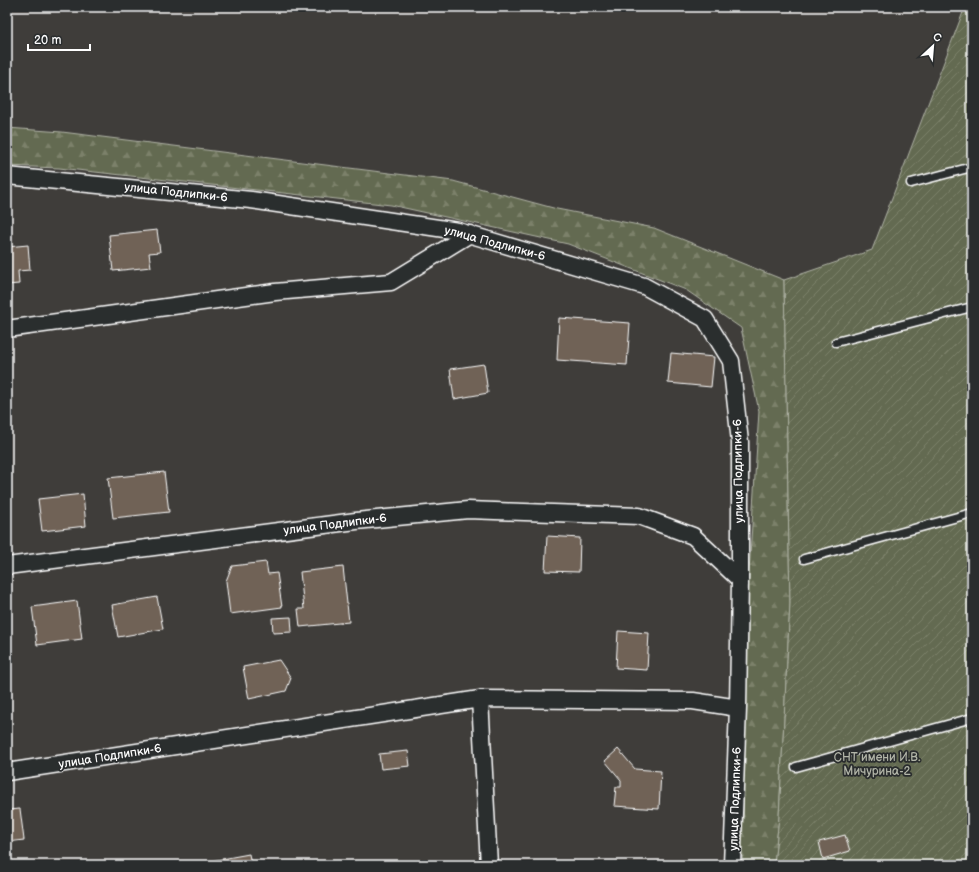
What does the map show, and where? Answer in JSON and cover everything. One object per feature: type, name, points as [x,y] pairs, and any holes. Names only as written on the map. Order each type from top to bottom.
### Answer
[{"type":"street","name":"улица Подлипки-6","points":[[7,176],[251,200],[458,230],[644,286],[705,319],[731,361],[740,442],[738,708],[732,865]]},
{"type":"street","points":[[7,329],[275,292],[391,282],[470,234]]},
{"type":"street","name":"улица Подлипки-6","points":[[7,566],[356,521],[468,510],[639,516],[693,536],[740,580]]},
{"type":"street","name":"улица Подлипки-6","points":[[7,772],[480,699],[693,702],[738,708]]},
{"type":"street","points":[[480,699],[489,865]]},
{"type":"lane","points":[[911,183],[972,167]]},
{"type":"lane","points":[[836,342],[972,307]]},
{"type":"lane","points":[[804,560],[972,513]]},
{"type":"lane","points":[[796,767],[972,718]]},
{"type":"green space","name":"СНТ имени И.В. Мичурина-2","points":[[965,7],[972,7],[972,865],[774,865],[779,817],[790,603],[784,280],[872,250]]},
{"type":"green space","points":[[7,128],[62,132],[453,181],[557,209],[654,228],[784,280],[790,603],[779,817],[774,865],[742,865],[747,605],[759,411],[741,328],[686,290],[568,244],[391,205],[59,168],[7,166]]},
{"type":"building","points":[[157,230],[160,252],[149,253],[151,267],[113,271],[109,235]]},
{"type":"building","points":[[28,245],[30,270],[18,271],[19,284],[7,285],[7,247]]},
{"type":"building","points":[[559,318],[630,323],[627,365],[557,360]]},
{"type":"building","points":[[671,353],[714,357],[711,387],[668,383]]},
{"type":"building","points":[[484,364],[488,393],[454,399],[450,369]]},
{"type":"building","points":[[164,472],[169,512],[113,518],[108,478]]},
{"type":"building","points":[[83,494],[86,526],[42,531],[38,499]]},
{"type":"building","points":[[547,536],[580,538],[579,572],[545,571]]},
{"type":"building","points":[[266,562],[268,574],[277,573],[282,607],[230,614],[226,581],[232,566]]},
{"type":"building","points":[[343,567],[349,622],[300,627],[298,609],[304,609],[300,572]]},
{"type":"building","points":[[157,597],[163,629],[118,637],[112,605]]},
{"type":"building","points":[[77,601],[82,639],[37,645],[32,607]]},
{"type":"building","points":[[291,617],[292,632],[273,633],[272,618]]},
{"type":"building","points":[[618,631],[649,633],[647,670],[616,668]]},
{"type":"building","points":[[279,660],[291,678],[286,691],[249,699],[243,667]]},
{"type":"building","points":[[618,749],[635,769],[661,771],[659,809],[614,806],[616,787],[621,787],[621,780],[605,761]]},
{"type":"building","points":[[408,751],[410,766],[381,769],[379,754]]},
{"type":"building","points":[[20,809],[24,840],[7,842],[7,810]]},
{"type":"building","points":[[845,835],[850,851],[823,859],[819,842]]},
{"type":"building","points":[[249,854],[251,865],[212,865],[211,861]]}]
